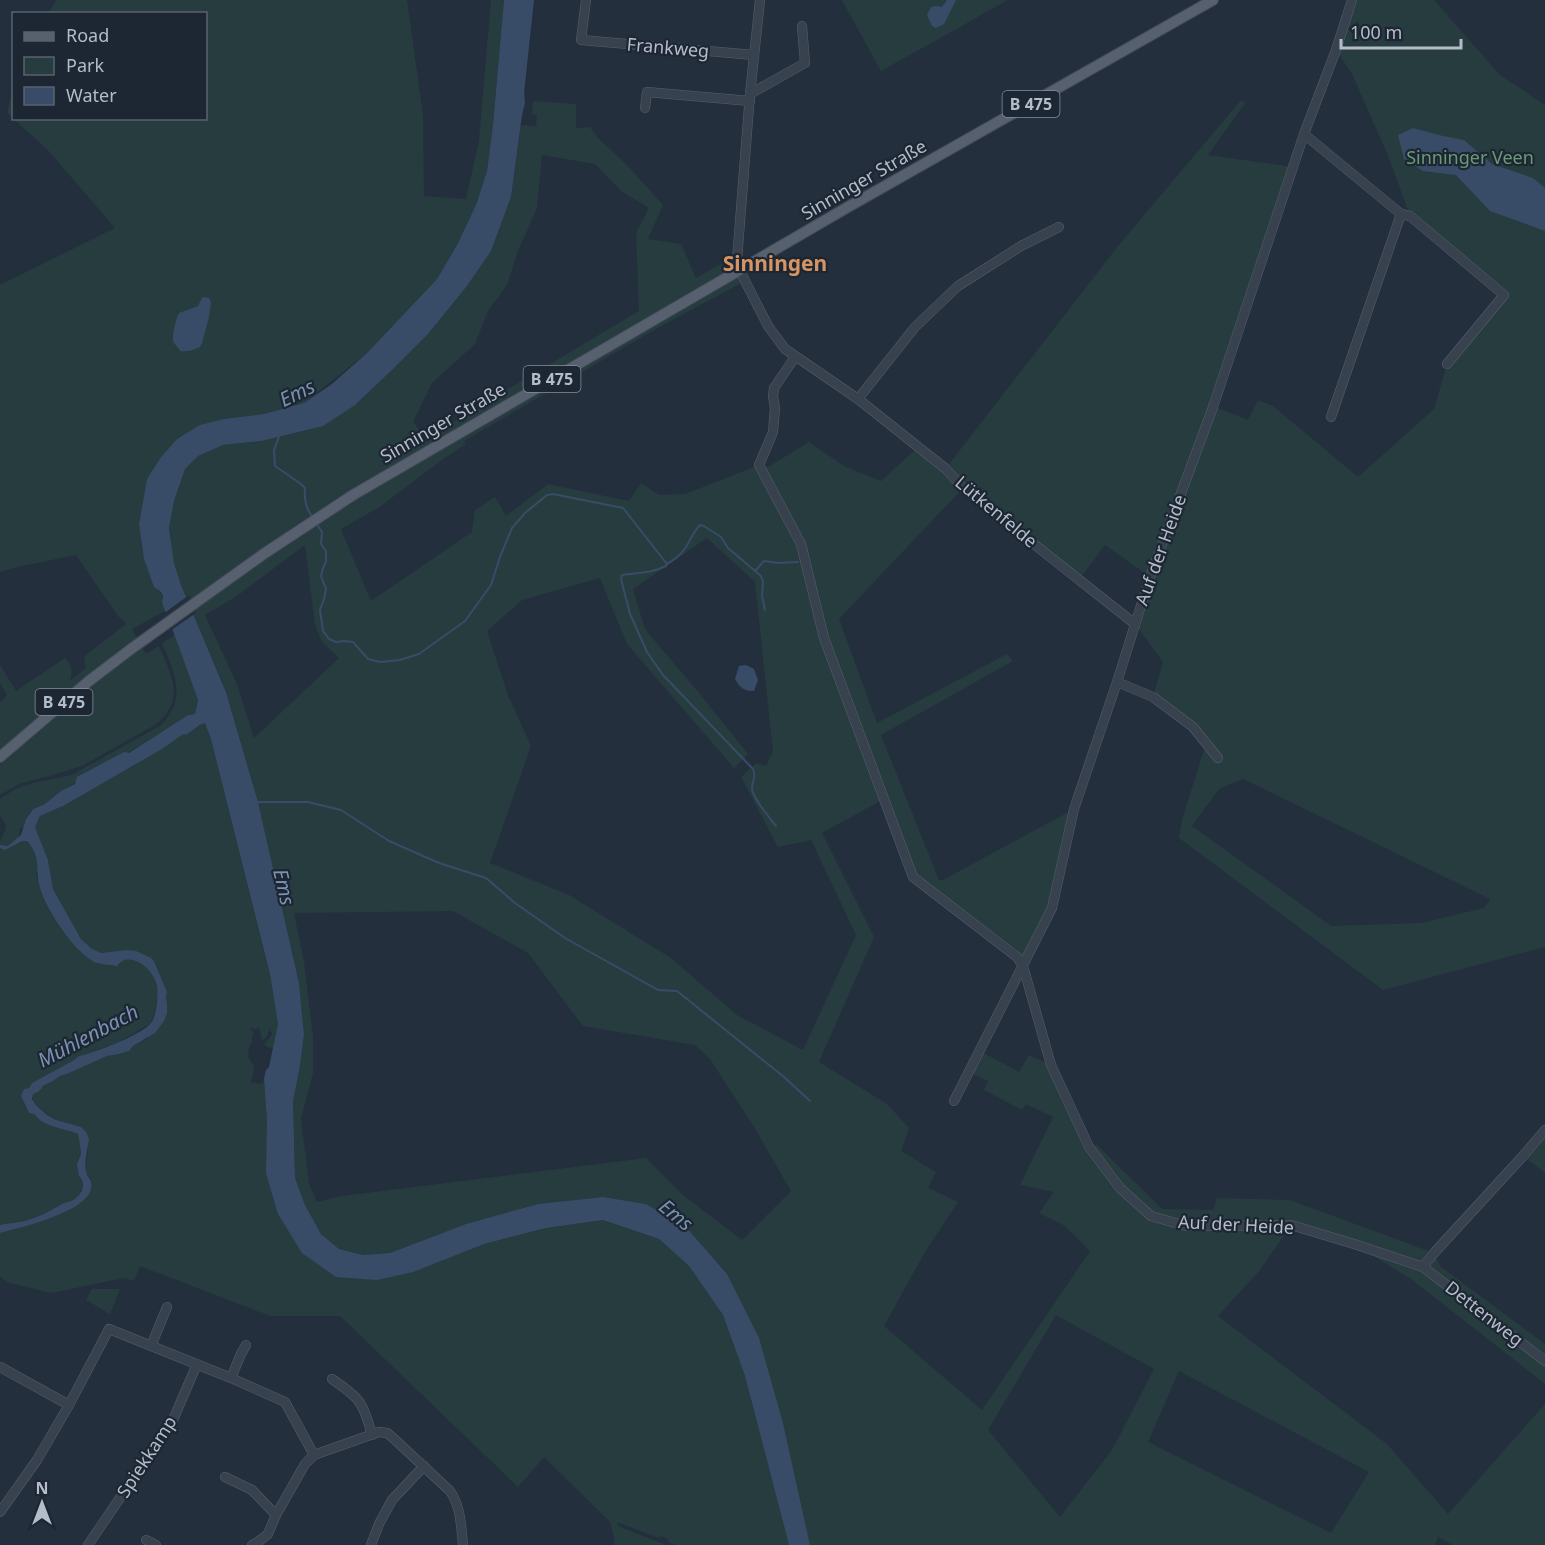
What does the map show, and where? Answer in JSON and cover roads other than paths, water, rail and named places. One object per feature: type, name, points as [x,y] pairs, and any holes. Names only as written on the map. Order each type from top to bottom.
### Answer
[{"type":"main road","name":"Sinninger Straße","points":[[0,758],[89,681],[131,649],[219,585],[331,510],[848,207],[1213,0]]},
{"type":"street","name":"Frankweg","points":[[586,0],[581,40],[754,55]]},
{"type":"street","points":[[740,270],[737,260],[760,0]]},
{"type":"street","name":"Auf der Heide","points":[[954,1101],[1052,908],[1074,809],[1150,577],[1213,406],[1304,134],[1352,0]]},
{"type":"street","points":[[645,108],[647,92],[750,98],[805,63],[802,26]]},
{"type":"street","points":[[1304,134],[1401,214],[1410,216],[1504,295],[1448,364]]},
{"type":"street","points":[[1331,417],[1401,214]]},
{"type":"street","points":[[858,399],[915,327],[958,286],[1020,246],[1059,227]]},
{"type":"street","name":"Lütkenfelde","points":[[740,270],[768,326],[785,349],[858,399],[946,469],[963,488],[1135,624]]},
{"type":"street","name":"Auf der Heide","points":[[795,357],[774,388],[775,408],[772,432],[759,465],[801,544],[824,638],[913,877],[1017,957],[1023,966],[1051,1065],[1089,1146],[1120,1188],[1151,1216],[1185,1226],[1291,1225],[1423,1267]]},
{"type":"street","points":[[1117,682],[1153,697],[1193,727],[1218,758]]},
{"type":"street","points":[[1423,1267],[1545,1130]]},
{"type":"street","name":"Dettenweg","points":[[1423,1267],[1545,1361]]},
{"type":"street","points":[[151,1346],[167,1307]]},
{"type":"street","points":[[0,1512],[37,1460],[109,1329],[285,1402],[314,1455]]},
{"type":"street","points":[[231,1378],[246,1345]]},
{"type":"street","name":"Spiekkamp","points":[[88,1545],[173,1420],[197,1364]]},
{"type":"street","points":[[0,1368],[69,1405]]},
{"type":"street","points":[[332,1379],[358,1398],[366,1410],[372,1435]]},
{"type":"street","points":[[252,1545],[268,1534],[304,1464],[314,1455],[379,1432],[387,1433],[392,1437],[450,1491],[456,1500],[463,1545]]},
{"type":"street","points":[[371,1545],[392,1500],[424,1466]]},
{"type":"street","points":[[225,1477],[252,1490],[276,1515]]},
{"type":"street","points":[[146,1540],[156,1545]]},
{"type":"water","points":[[504,0],[534,0],[524,93],[525,103],[511,197],[491,251],[467,286],[428,334],[355,405],[323,426],[261,441],[223,445],[198,456],[185,469],[174,501],[169,528],[174,563],[181,585],[226,692],[258,802],[299,983],[304,1035],[293,1101],[295,1178],[305,1205],[321,1234],[339,1249],[363,1255],[390,1253],[466,1224],[538,1204],[603,1197],[646,1204],[686,1227],[727,1274],[759,1338],[783,1423],[810,1545],[789,1545],[745,1376],[723,1315],[689,1266],[659,1239],[603,1220],[546,1228],[484,1244],[413,1272],[377,1280],[336,1277],[302,1253],[278,1214],[266,1173],[267,1121],[264,1079],[269,1067],[278,1024],[270,974],[205,723],[65,805],[40,816],[35,827],[48,860],[53,889],[81,939],[101,953],[127,950],[136,951],[151,958],[167,992],[167,1013],[155,1033],[133,1046],[129,1051],[107,1056],[60,1076],[33,1094],[32,1099],[36,1105],[47,1115],[81,1127],[86,1132],[89,1139],[86,1168],[91,1189],[77,1205],[65,1212],[0,1233],[0,1225],[25,1221],[41,1215],[63,1203],[72,1201],[83,1188],[77,1164],[81,1154],[78,1134],[43,1122],[34,1114],[29,1113],[21,1096],[24,1089],[79,1056],[138,1033],[151,1023],[156,1009],[156,982],[144,966],[133,960],[122,961],[117,966],[94,962],[70,940],[54,918],[43,897],[38,881],[37,859],[27,841],[22,841],[5,850],[0,848],[0,845],[8,846],[21,835],[26,819],[33,809],[45,804],[61,791],[75,784],[77,777],[124,752],[129,753],[188,715],[195,714],[198,700],[165,611],[163,596],[154,587],[144,559],[139,524],[147,479],[161,457],[177,439],[200,425],[224,419],[264,414],[304,403],[332,384],[368,352],[437,279],[457,245],[476,205],[487,171]]},
{"type":"water","points":[[947,0],[956,0],[944,24],[936,28],[932,26],[927,15],[931,7],[942,7]]},
{"type":"water","points":[[1413,128],[1464,140],[1492,164],[1533,178],[1545,188],[1545,231],[1490,211],[1456,175],[1423,171],[1404,159],[1398,135]]},
{"type":"water","points":[[204,297],[209,298],[211,302],[202,343],[195,349],[180,351],[173,337],[179,313],[198,306]]},
{"type":"water","points":[[746,665],[754,669],[758,680],[754,691],[743,688],[735,679],[739,666]]},
{"type":"waterway","points":[[280,434],[274,450],[275,466],[305,488],[306,504],[313,518]]},
{"type":"waterway","points":[[316,523],[322,532],[321,544],[326,551],[326,562],[321,576],[326,589],[320,610],[323,631],[329,639],[336,642],[353,642],[368,659],[380,662],[400,660],[419,654],[465,621],[491,585],[512,528],[525,513],[547,495],[553,494],[623,508],[667,564],[655,570],[622,575],[621,579],[630,614],[647,652],[663,675],[753,769],[755,775],[752,785],[753,792],[776,826]]},
{"type":"waterway","points":[[667,564],[682,552],[700,525],[704,526],[721,537],[728,548],[761,576],[765,610]]},
{"type":"waterway","points":[[755,571],[764,561],[798,562]]},
{"type":"waterway","points":[[258,802],[308,802],[341,810],[389,841],[439,863],[486,878],[515,903],[565,938],[658,990],[677,991],[784,1077],[810,1101]]},
{"type":"district","name":"Sinningen","points":[[775,264]]},
{"type":"park label","name":"Sinninger Veen","points":[[1470,158]]},
{"type":"water label","name":"Ems","points":[[297,393]]},
{"type":"water label","name":"Ems","points":[[284,887]]},
{"type":"water label","name":"Mühlenbach","points":[[88,1036]]},
{"type":"water label","name":"Ems","points":[[676,1215]]}]
